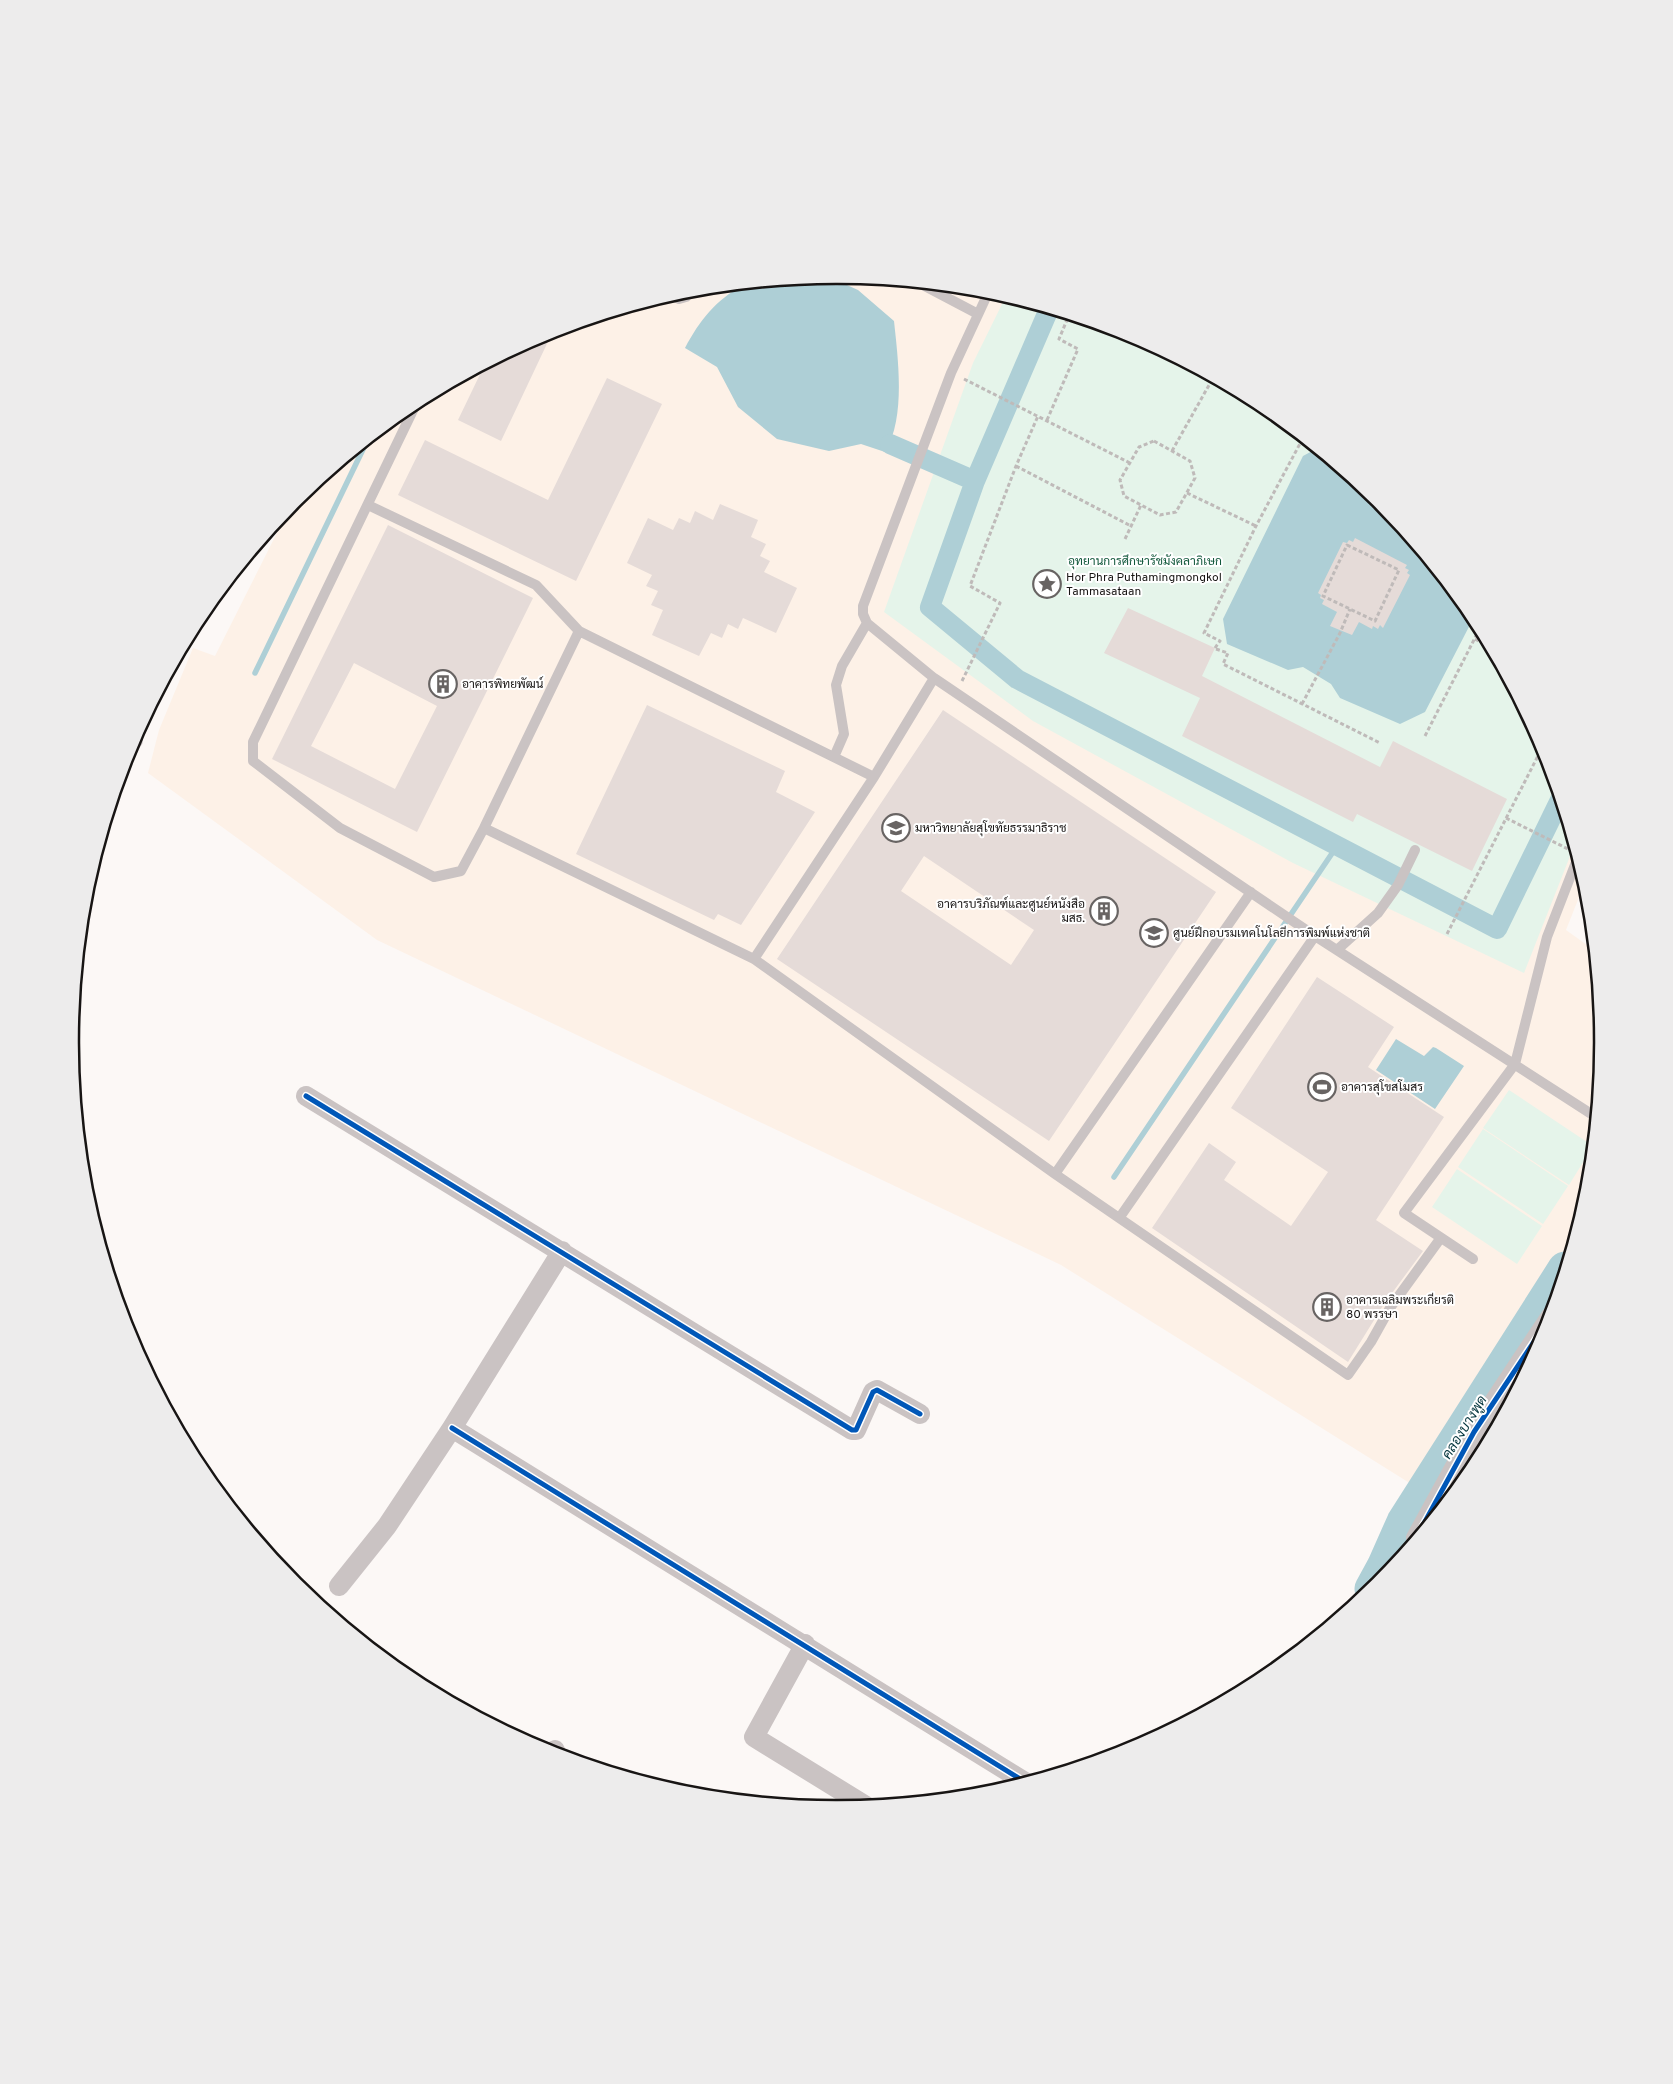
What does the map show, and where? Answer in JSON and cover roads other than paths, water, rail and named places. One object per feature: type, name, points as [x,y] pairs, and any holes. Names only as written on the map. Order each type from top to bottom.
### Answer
[{"type":"street","points":[[306,1096],[852,1430],[856,1430],[873,1392],[877,1390],[920,1414]]},
{"type":"street","points":[[340,1586],[387,1526],[452,1428],[562,1251]]},
{"type":"street","points":[[1444,1495],[1474,1432],[1529,1349]]},
{"type":"street","points":[[452,1428],[805,1644],[1018,1777]]},
{"type":"street","points":[[805,1644],[754,1737],[855,1799]]},
{"type":"lane","points":[[935,291],[978,314]]},
{"type":"lane","points":[[985,299],[951,373],[863,606],[863,614],[868,623],[934,678],[956,693],[1315,936],[1591,1114]]},
{"type":"lane","points":[[409,417],[253,742],[253,761],[340,828],[434,877],[461,871],[484,828],[578,631]]},
{"type":"lane","points":[[368,505],[536,585],[578,631],[874,777]]},
{"type":"lane","points":[[834,757],[844,734],[836,685],[842,666],[868,623]]},
{"type":"lane","points":[[754,959],[874,777],[934,678]]},
{"type":"lane","points":[[484,828],[754,959],[1056,1174],[1348,1375],[1371,1342],[1390,1308],[1440,1239]]},
{"type":"lane","points":[[1337,950],[1378,914],[1398,885],[1414,850]]},
{"type":"lane","points":[[1473,1259],[1440,1239],[1404,1213],[1515,1064],[1547,937],[1574,868]]},
{"type":"lane","points":[[1056,1174],[1251,892]]},
{"type":"lane","points":[[1120,1217],[1315,936]]},
{"type":"water","points":[[846,284],[858,290],[894,321],[899,388],[898,406],[892,438],[885,452],[861,444],[829,451],[777,439],[738,407],[717,367],[685,348],[709,312],[732,292],[738,291],[787,286]]},
{"type":"water","points":[[1311,452],[1372,506],[1406,542],[1438,581],[1470,625],[1425,712],[1400,724],[1340,698],[1331,684],[1303,667],[1288,670],[1227,644],[1223,619],[1303,456]]},
{"type":"water","points":[[1396,1039],[1424,1056],[1433,1047],[1436,1048],[1464,1066],[1435,1109],[1376,1070]]},
{"type":"waterway","points":[[1047,314],[975,481],[930,607],[1017,679],[1497,929],[1557,807]]},
{"type":"waterway","points":[[890,444],[975,481]]},
{"type":"waterway","points":[[255,673],[362,452]]},
{"type":"waterway","points":[[1114,1177],[1337,846]]},
{"type":"waterway","name":"คลองบางพูด","points":[[1385,1564],[1404,1522],[1554,1287]]},
{"type":"place","name":"Hor Phra Puthamingmongkol Tammasataan","points":[[1047,584]]},
{"type":"place","name":"อาคารพิทยพัฒน์","points":[[443,684]]},
{"type":"place","name":"มหาวิทยาลัยสุโขทัยธรรมาธิราช","points":[[896,828]]},
{"type":"place","name":"อาคารบริภัณฑ์และศูนย์หนังสือ มสธ.","points":[[1104,911]]},
{"type":"place","name":"ศูนย์ฝึกอบรมเทคโนโลยีการพิมพ์แห่งชาติ","points":[[1154,933]]},
{"type":"place","name":"อาคารสุโขสโมสร","points":[[1322,1087]]},
{"type":"place","name":"อาคารเฉลิมพระเกียรติ 80 พรรษา","points":[[1327,1307]]},
{"type":"park label","name":"อุทยานการศึกษารัชมังคลาภิเษก","points":[[1145,561]]}]
